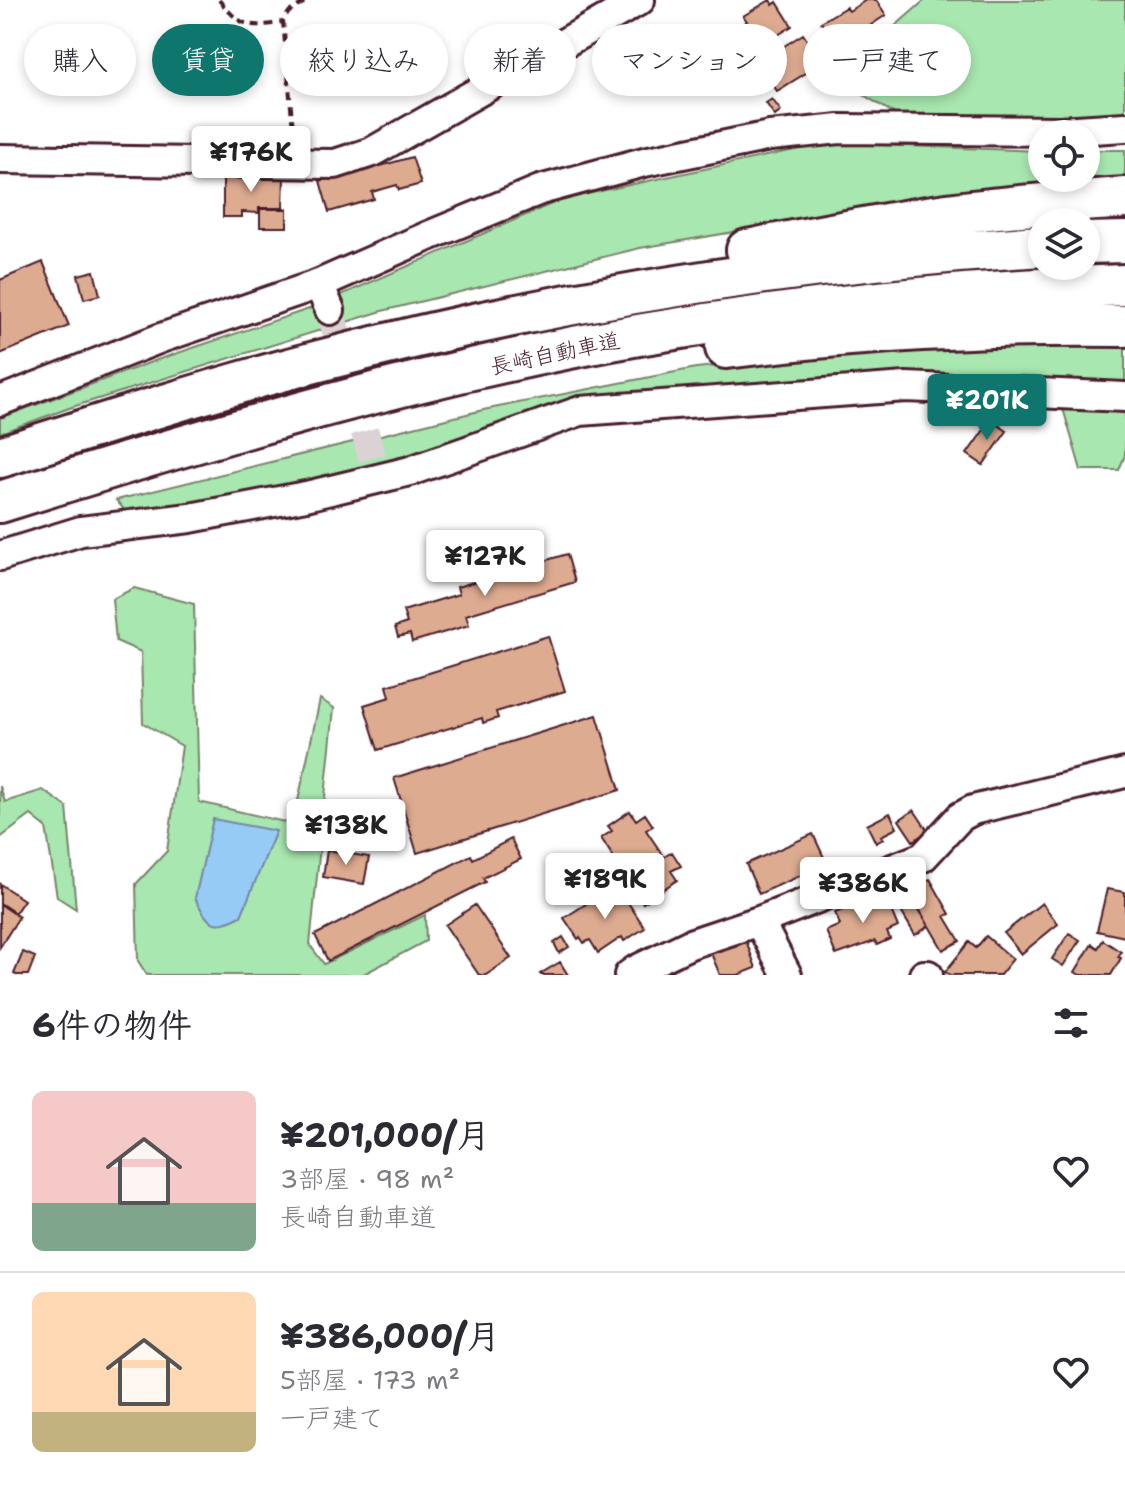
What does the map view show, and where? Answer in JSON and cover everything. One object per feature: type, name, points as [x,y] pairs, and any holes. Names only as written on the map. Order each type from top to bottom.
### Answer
[{"type":"highway","points":[[213,390],[413,328],[643,271],[845,231],[950,214],[1125,198]]},
{"type":"highway","points":[[1100,243],[1125,242]]},
{"type":"highway","name":"長崎自動車道","points":[[0,457],[213,390],[320,361],[420,336],[635,292],[862,260],[1028,247]]},
{"type":"highway","name":"長崎自動車道","points":[[0,502],[321,407],[425,381],[642,335],[865,303],[972,293],[1125,285]]},
{"type":"highway","points":[[114,466],[452,392],[652,357],[747,345],[915,331],[1125,326]]},
{"type":"street","points":[[0,159],[335,164],[372,152],[640,0]]},
{"type":"street","points":[[0,401],[161,338],[319,284],[540,190],[644,162],[770,136],[840,129],[1060,131],[1125,127]]},
{"type":"street","points":[[319,284],[330,310]]},
{"type":"street","points":[[0,556],[81,531],[190,518],[306,496],[376,472],[410,471],[580,411],[906,387],[1125,397]]},
{"type":"street","points":[[629,975],[690,944],[759,921],[923,857],[960,817],[973,810],[1125,773]]},
{"type":"street","points":[[759,921],[787,975]]},
{"type":"path","points":[[219,0],[233,17],[246,25],[283,22]]},
{"type":"path","points":[[296,162],[283,22],[289,12],[308,0]]},
{"type":"green space","points":[[925,0],[1125,0],[1125,114],[1058,120],[900,117],[865,96],[971,96],[971,24],[897,24]]},
{"type":"green space","points":[[827,143],[1028,150],[1028,187],[975,191],[640,248],[382,311],[72,407],[0,433],[0,418],[157,360],[309,309],[563,199]]},
{"type":"green space","points":[[1100,150],[1125,150],[1125,180],[1100,182]]},
{"type":"green space","points":[[1125,344],[1125,455],[1119,470],[1081,470],[1057,388],[587,400],[325,483],[126,512],[116,500],[483,410],[696,368],[886,348]]},
{"type":"green space","points":[[134,588],[194,604],[199,802],[293,824],[320,699],[334,708],[310,945],[324,964],[425,915],[426,941],[362,975],[147,975],[138,961],[136,884],[167,851],[182,746],[143,723],[141,652],[116,641],[112,599]]},
{"type":"green space","points":[[0,786],[5,802],[43,790],[67,807],[76,909],[57,897],[46,827],[31,815],[0,838]]},
{"type":"water","points":[[213,819],[276,831],[241,916],[218,924],[208,919],[195,898]]},
{"type":"building","points":[[770,0],[773,5],[777,2],[792,26],[787,29],[787,24],[742,24],[747,21],[743,16]]},
{"type":"building","points":[[866,0],[876,0],[886,15],[872,24],[821,22],[846,7],[849,11]]},
{"type":"building","points":[[803,34],[803,75],[787,85],[787,44]]},
{"type":"building","points":[[772,99],[781,111],[775,116],[766,103]]},
{"type":"building","points":[[412,157],[421,184],[399,190],[397,185],[372,192],[374,199],[329,212],[320,181]]},
{"type":"building","points":[[223,176],[284,177],[283,208],[259,208],[259,213],[242,212],[242,217],[223,217]]},
{"type":"building","points":[[260,209],[287,209],[287,227],[260,227]]},
{"type":"building","points":[[43,262],[69,326],[0,354],[0,280]]},
{"type":"building","points":[[94,271],[100,295],[84,299],[78,275]]},
{"type":"building","points":[[991,420],[1007,431],[983,465],[967,454]]},
{"type":"building","points":[[567,554],[575,582],[466,615],[469,625],[412,642],[410,634],[398,637],[395,627],[407,623],[403,611],[459,594],[457,587]]},
{"type":"building","points":[[548,636],[565,691],[496,712],[498,718],[483,723],[482,718],[378,750],[364,705],[390,697],[387,686]]},
{"type":"building","points":[[597,715],[620,790],[417,853],[394,778]]},
{"type":"building","points":[[333,808],[376,815],[371,841],[329,833]]},
{"type":"building","points":[[914,810],[928,831],[913,841],[899,820]]},
{"type":"building","points":[[630,811],[636,820],[645,814],[653,826],[646,830],[664,857],[672,852],[681,866],[671,871],[677,880],[643,903],[601,838],[612,831],[608,826]]},
{"type":"building","points":[[890,813],[897,828],[881,836],[883,839],[876,843],[867,825]]},
{"type":"building","points":[[813,834],[827,864],[759,894],[746,864]]},
{"type":"building","points":[[511,839],[521,859],[483,878],[485,882],[328,961],[315,935],[471,855],[473,859]]},
{"type":"building","points":[[327,850],[369,857],[364,884],[323,877]]},
{"type":"building","points":[[930,879],[950,914],[945,916],[960,941],[943,950],[912,897],[904,902],[900,896]]},
{"type":"building","points":[[0,884],[24,900],[15,913],[0,903]]},
{"type":"building","points":[[1107,889],[1125,892],[1125,937],[1097,931]]},
{"type":"building","points":[[605,892],[609,899],[621,892],[645,928],[624,941],[622,937],[598,953],[590,940],[584,943],[580,937],[578,939],[564,918]]},
{"type":"building","points":[[884,893],[898,927],[887,932],[890,939],[836,955],[826,931],[840,925],[835,913]]},
{"type":"building","points":[[912,898],[929,926],[915,935],[898,906]]},
{"type":"building","points":[[1042,903],[1058,924],[1021,954],[1004,933]]},
{"type":"building","points":[[0,904],[19,917],[0,947]]},
{"type":"building","points":[[475,905],[511,958],[486,975],[479,975],[445,925]]},
{"type":"building","points":[[1069,933],[1080,940],[1063,966],[1052,959]]},
{"type":"building","points":[[986,936],[1013,959],[1000,975],[950,975],[945,972],[969,942],[976,948]]},
{"type":"building","points":[[563,937],[569,947],[559,953],[554,943]]},
{"type":"building","points":[[745,938],[756,968],[738,975],[720,975],[710,951]]},
{"type":"building","points":[[1103,940],[1121,952],[1111,975],[1080,975],[1075,972],[1092,944],[1098,948]]},
{"type":"building","points":[[23,952],[35,957],[28,975],[16,975],[14,974]]},
{"type":"building","points":[[560,962],[568,975],[540,974]]},
{"type":"tunnel","points":[[330,310],[374,464]]}]
